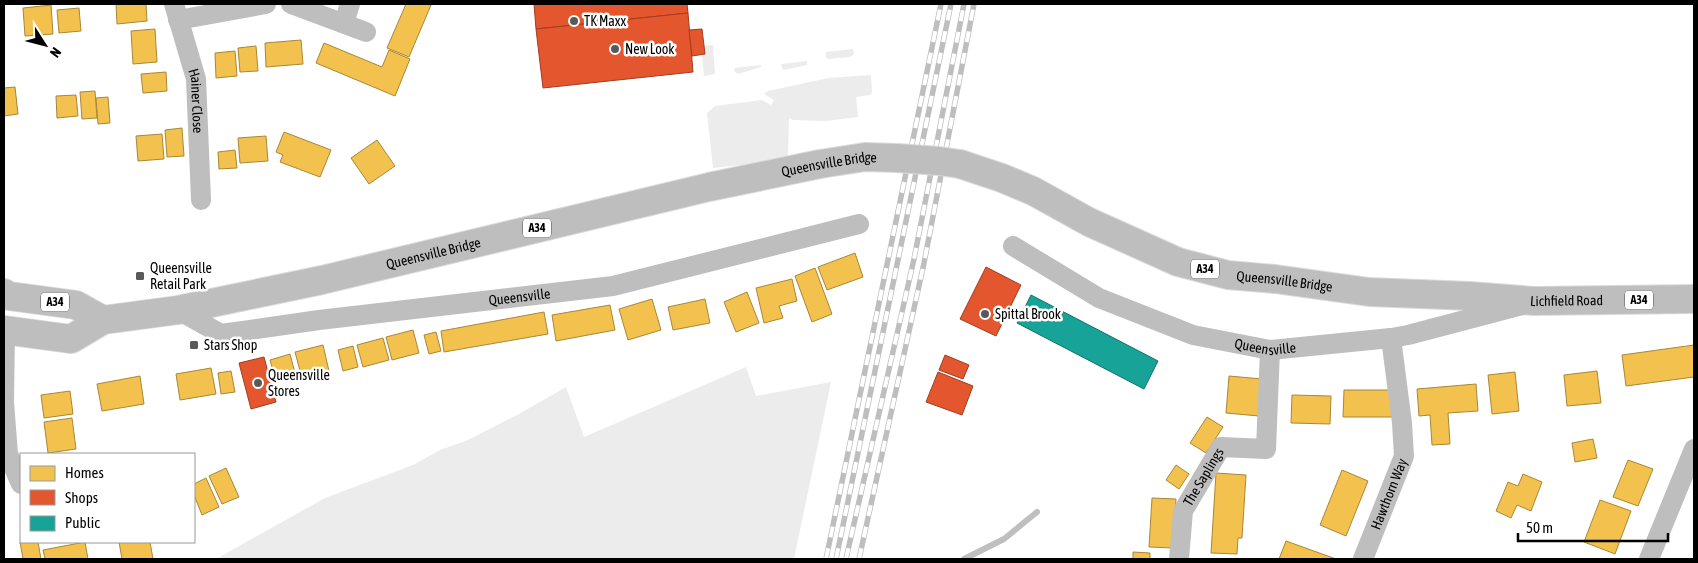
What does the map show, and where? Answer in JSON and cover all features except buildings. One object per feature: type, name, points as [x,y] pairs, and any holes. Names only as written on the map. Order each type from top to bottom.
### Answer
[{"type":"highway","name":"Queensville Bridge","points":[[178,310],[322,280],[709,187],[820,164],[865,157],[960,164],[1033,191],[1089,222],[1178,262],[1228,275],[1275,279],[1369,292],[1470,296]]},
{"type":"highway","name":"A34","points":[[4,293],[9,296],[76,305],[103,320]]},
{"type":"highway","name":"Lichfield Road","points":[[1470,296],[1534,302],[1694,299]]},
{"type":"highway","name":"A34","points":[[4,330],[71,339],[103,320],[178,310]]},
{"type":"street","points":[[176,12],[266,4]]},
{"type":"street","points":[[291,4],[366,32]]},
{"type":"street","points":[[344,23],[350,4]]},
{"type":"street","name":"Hainer Close","points":[[176,12],[196,79],[201,200]]},
{"type":"street","name":"Queensville","points":[[178,310],[221,334],[319,320],[613,286],[859,224]]},
{"type":"street","name":"Queensville","points":[[1013,246],[1099,298],[1193,335],[1270,350],[1408,335],[1534,302]]},
{"type":"street","points":[[4,330],[4,402],[8,454],[20,482]]},
{"type":"street","name":"Hawthorn Way","points":[[1363,559],[1404,456],[1402,423],[1391,338]]},
{"type":"street","name":"The Saplings","points":[[1179,559],[1183,511],[1221,447],[1266,449],[1270,350]]},
{"type":"street","points":[[1649,559],[1694,449]]},
{"type":"shaded area","points":[[713,45],[715,74],[704,76],[701,46]]},
{"type":"shaded area","points":[[853,49],[854,54],[850,57],[828,59],[826,57],[826,52]]},
{"type":"shaded area","points":[[807,61],[807,65],[784,70],[781,64]]},
{"type":"shaded area","points":[[761,65],[761,67],[738,74],[734,68]]},
{"type":"shaded area","points":[[871,75],[872,93],[856,97],[858,117],[826,121],[793,120],[789,118],[788,156],[749,164],[713,168],[707,113],[715,106],[762,100],[771,105],[774,100],[764,94],[768,91],[828,78]]},
{"type":"shaded area","points":[[746,367],[756,396],[831,382],[794,559],[216,559],[325,498],[413,465],[440,450],[468,440],[566,387],[584,437]]},
{"type":"waterway","points":[[964,559],[1004,539],[1037,512]]},
{"type":"railway","points":[[826,559],[941,4]]},
{"type":"railway","points":[[836,559],[951,4]]},
{"type":"railway","points":[[846,559],[914,259],[964,4]]},
{"type":"railway","points":[[859,559],[924,263],[974,4]]},
{"type":"place","name":"TK Maxx","points":[[574,21]]},
{"type":"place","name":"New Look","points":[[615,49]]},
{"type":"place","name":"Queensville Retail Park","points":[[140,276]]},
{"type":"place","name":"Spittal Brook","points":[[985,314]]},
{"type":"place","name":"Stars Shop","points":[[194,345]]},
{"type":"place","name":"Queensville Stores","points":[[258,383]]}]
